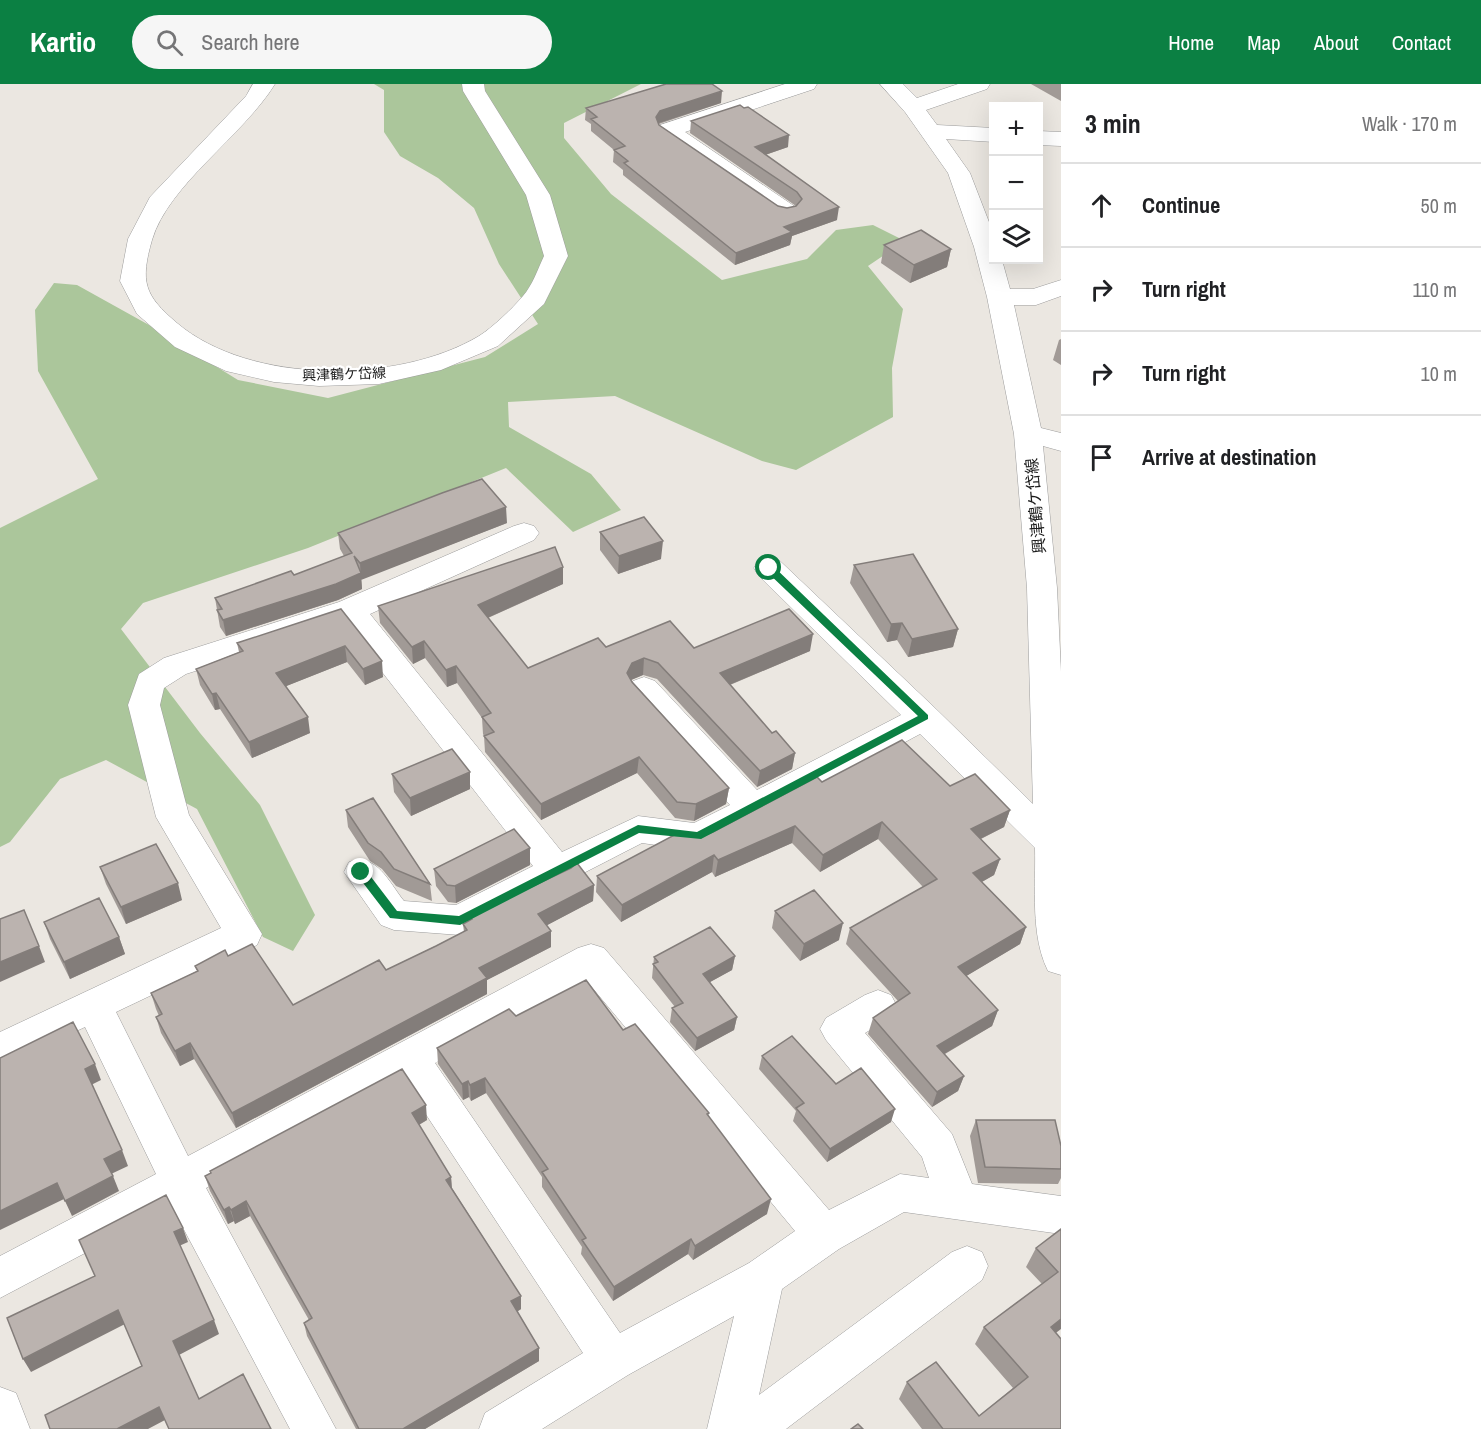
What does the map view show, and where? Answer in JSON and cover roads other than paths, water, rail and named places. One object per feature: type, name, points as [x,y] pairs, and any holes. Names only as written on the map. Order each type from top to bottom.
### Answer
[{"type":"street","name":"興津鶴ケ岱線","points":[[264,84],[254,100],[158,202],[140,239],[132,281],[146,309],[184,342],[235,366],[274,375],[319,378],[379,375],[441,362],[489,341],[535,299],[556,256],[538,195],[474,92],[473,84]]},
{"type":"street","name":"興津鶴ケ岱線","points":[[891,84],[914,107],[959,173],[986,247],[1000,297],[1028,434],[1042,588],[1057,845],[1055,927],[1061,960]]},
{"type":"street","points":[[914,107],[979,84]]},
{"type":"street","points":[[786,211],[668,130],[787,86]]},
{"type":"street","points":[[930,131],[989,135]]},
{"type":"street","points":[[1043,138],[1061,139]]},
{"type":"street","points":[[1000,297],[1036,297],[1061,287]]},
{"type":"street","points":[[1028,434],[1061,442]]},
{"type":"street","points":[[0,1050],[244,934],[173,818],[144,705],[150,682],[175,666],[350,610],[524,533]]},
{"type":"street","points":[[769,568],[1057,845]]},
{"type":"street","points":[[350,610],[558,872]]},
{"type":"street","points":[[644,689],[753,808]]},
{"type":"street","points":[[361,872],[394,915],[460,920],[558,872],[638,829],[698,837],[925,717]]},
{"type":"street","points":[[0,1278],[591,959],[824,1235]]},
{"type":"street","points":[[878,1006],[839,1029],[938,1147],[957,1201]]},
{"type":"street","points":[[94,1007],[180,1181],[314,1429]]},
{"type":"street","points":[[410,1058],[613,1360]]},
{"type":"street","points":[[501,1429],[613,1360],[764,1277],[824,1235],[900,1193],[1061,1215]]},
{"type":"street","points":[[750,1429],[967,1266]]},
{"type":"street","points":[[729,1429],[764,1277]]},
{"type":"street","points":[[0,1409],[8,1429]]}]
